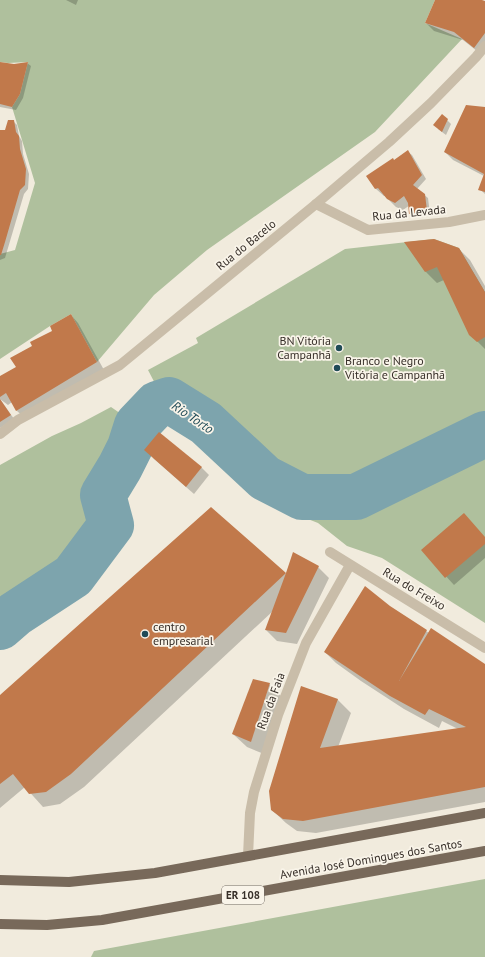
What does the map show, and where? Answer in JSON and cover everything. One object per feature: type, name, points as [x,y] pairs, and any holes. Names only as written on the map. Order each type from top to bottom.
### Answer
[{"type":"main road","name":"Avenida José Domingues dos Santos","points":[[0,880],[69,882],[155,873],[485,813]]},
{"type":"main road","name":"Avenida José Domingues dos Santos","points":[[0,924],[47,925],[102,920],[485,851]]},
{"type":"street","name":"Rua do Bacelo","points":[[0,434],[18,420],[120,365],[389,142],[476,57],[485,46]]},
{"type":"street","name":"Rua da Levada","points":[[316,204],[368,230],[449,222],[485,215]]},
{"type":"street","name":"Rua do Freixo","points":[[330,552],[485,648]]},
{"type":"street","name":"Rua da Faia","points":[[248,856],[250,813],[254,792],[278,715],[306,643],[350,565]]},
{"type":"green space","points":[[0,0],[435,0],[425,23],[462,39],[375,132],[207,250],[154,295],[97,362],[71,314],[0,359],[0,254],[15,250],[35,183],[12,107],[20,94],[28,62],[0,62]]},
{"type":"green space","points":[[434,239],[459,248],[485,292],[485,623],[382,558],[347,546],[318,523],[290,512],[172,416],[148,370],[198,343],[196,338],[345,249]]},
{"type":"green space","points":[[111,407],[127,418],[152,431],[135,458],[108,552],[77,584],[0,641],[0,465],[52,436]]},
{"type":"green space","points":[[485,879],[485,957],[91,957],[94,951]]},
{"type":"building","points":[[435,0],[485,1],[485,33],[474,48],[454,32],[425,23]]},
{"type":"building","points":[[0,62],[14,64],[28,62],[20,94],[12,107],[0,104]]},
{"type":"building","points":[[466,105],[485,107],[485,192],[478,190],[484,174],[444,152]]},
{"type":"building","points":[[442,114],[448,119],[442,132],[433,125]]},
{"type":"building","points":[[8,120],[14,120],[26,169],[25,185],[20,190],[0,255],[0,130],[5,130]]},
{"type":"building","points":[[408,150],[422,175],[413,185],[425,194],[427,211],[409,214],[408,203],[404,196],[395,203],[387,199],[378,188],[375,189],[366,176]]},
{"type":"building","points":[[434,239],[459,248],[485,292],[485,337],[477,342],[469,335],[437,267],[425,272],[404,242]]},
{"type":"building","points":[[71,314],[97,362],[16,411],[6,393],[0,397],[0,376],[16,367],[10,358],[32,346],[30,342],[52,331],[50,326]]},
{"type":"building","points":[[0,399],[11,415],[0,422]]},
{"type":"building","points":[[159,432],[202,467],[186,487],[144,450]]},
{"type":"building","name":"centro empresarial","points":[[211,507],[286,573],[71,774],[46,792],[29,794],[13,774],[0,784],[0,695]]},
{"type":"building","points":[[464,513],[485,537],[485,544],[445,578],[421,550]]},
{"type":"building","points":[[293,552],[319,566],[286,633],[265,630]]},
{"type":"building","points":[[365,586],[390,606],[427,630],[399,681],[431,628],[485,664],[485,787],[303,821],[283,819],[271,810],[269,791],[301,686],[338,699],[320,748],[466,727],[429,709],[425,715],[390,696],[324,652]]},
{"type":"building","points":[[253,679],[270,683],[251,742],[232,734]]},
{"type":"waterway","name":"Rio Torto","points":[[0,627],[15,614],[73,576],[111,525],[103,495],[130,447],[137,425],[157,404],[169,400],[206,423],[265,478],[302,497],[356,497],[485,434]]},
{"type":"place","name":"BN Vitória Campanhã","points":[[339,348]]},
{"type":"place","name":"Branco e Negro Vitória e Campanhã","points":[[337,368]]},
{"type":"place","name":"centro empresarial","points":[[145,634]]}]
